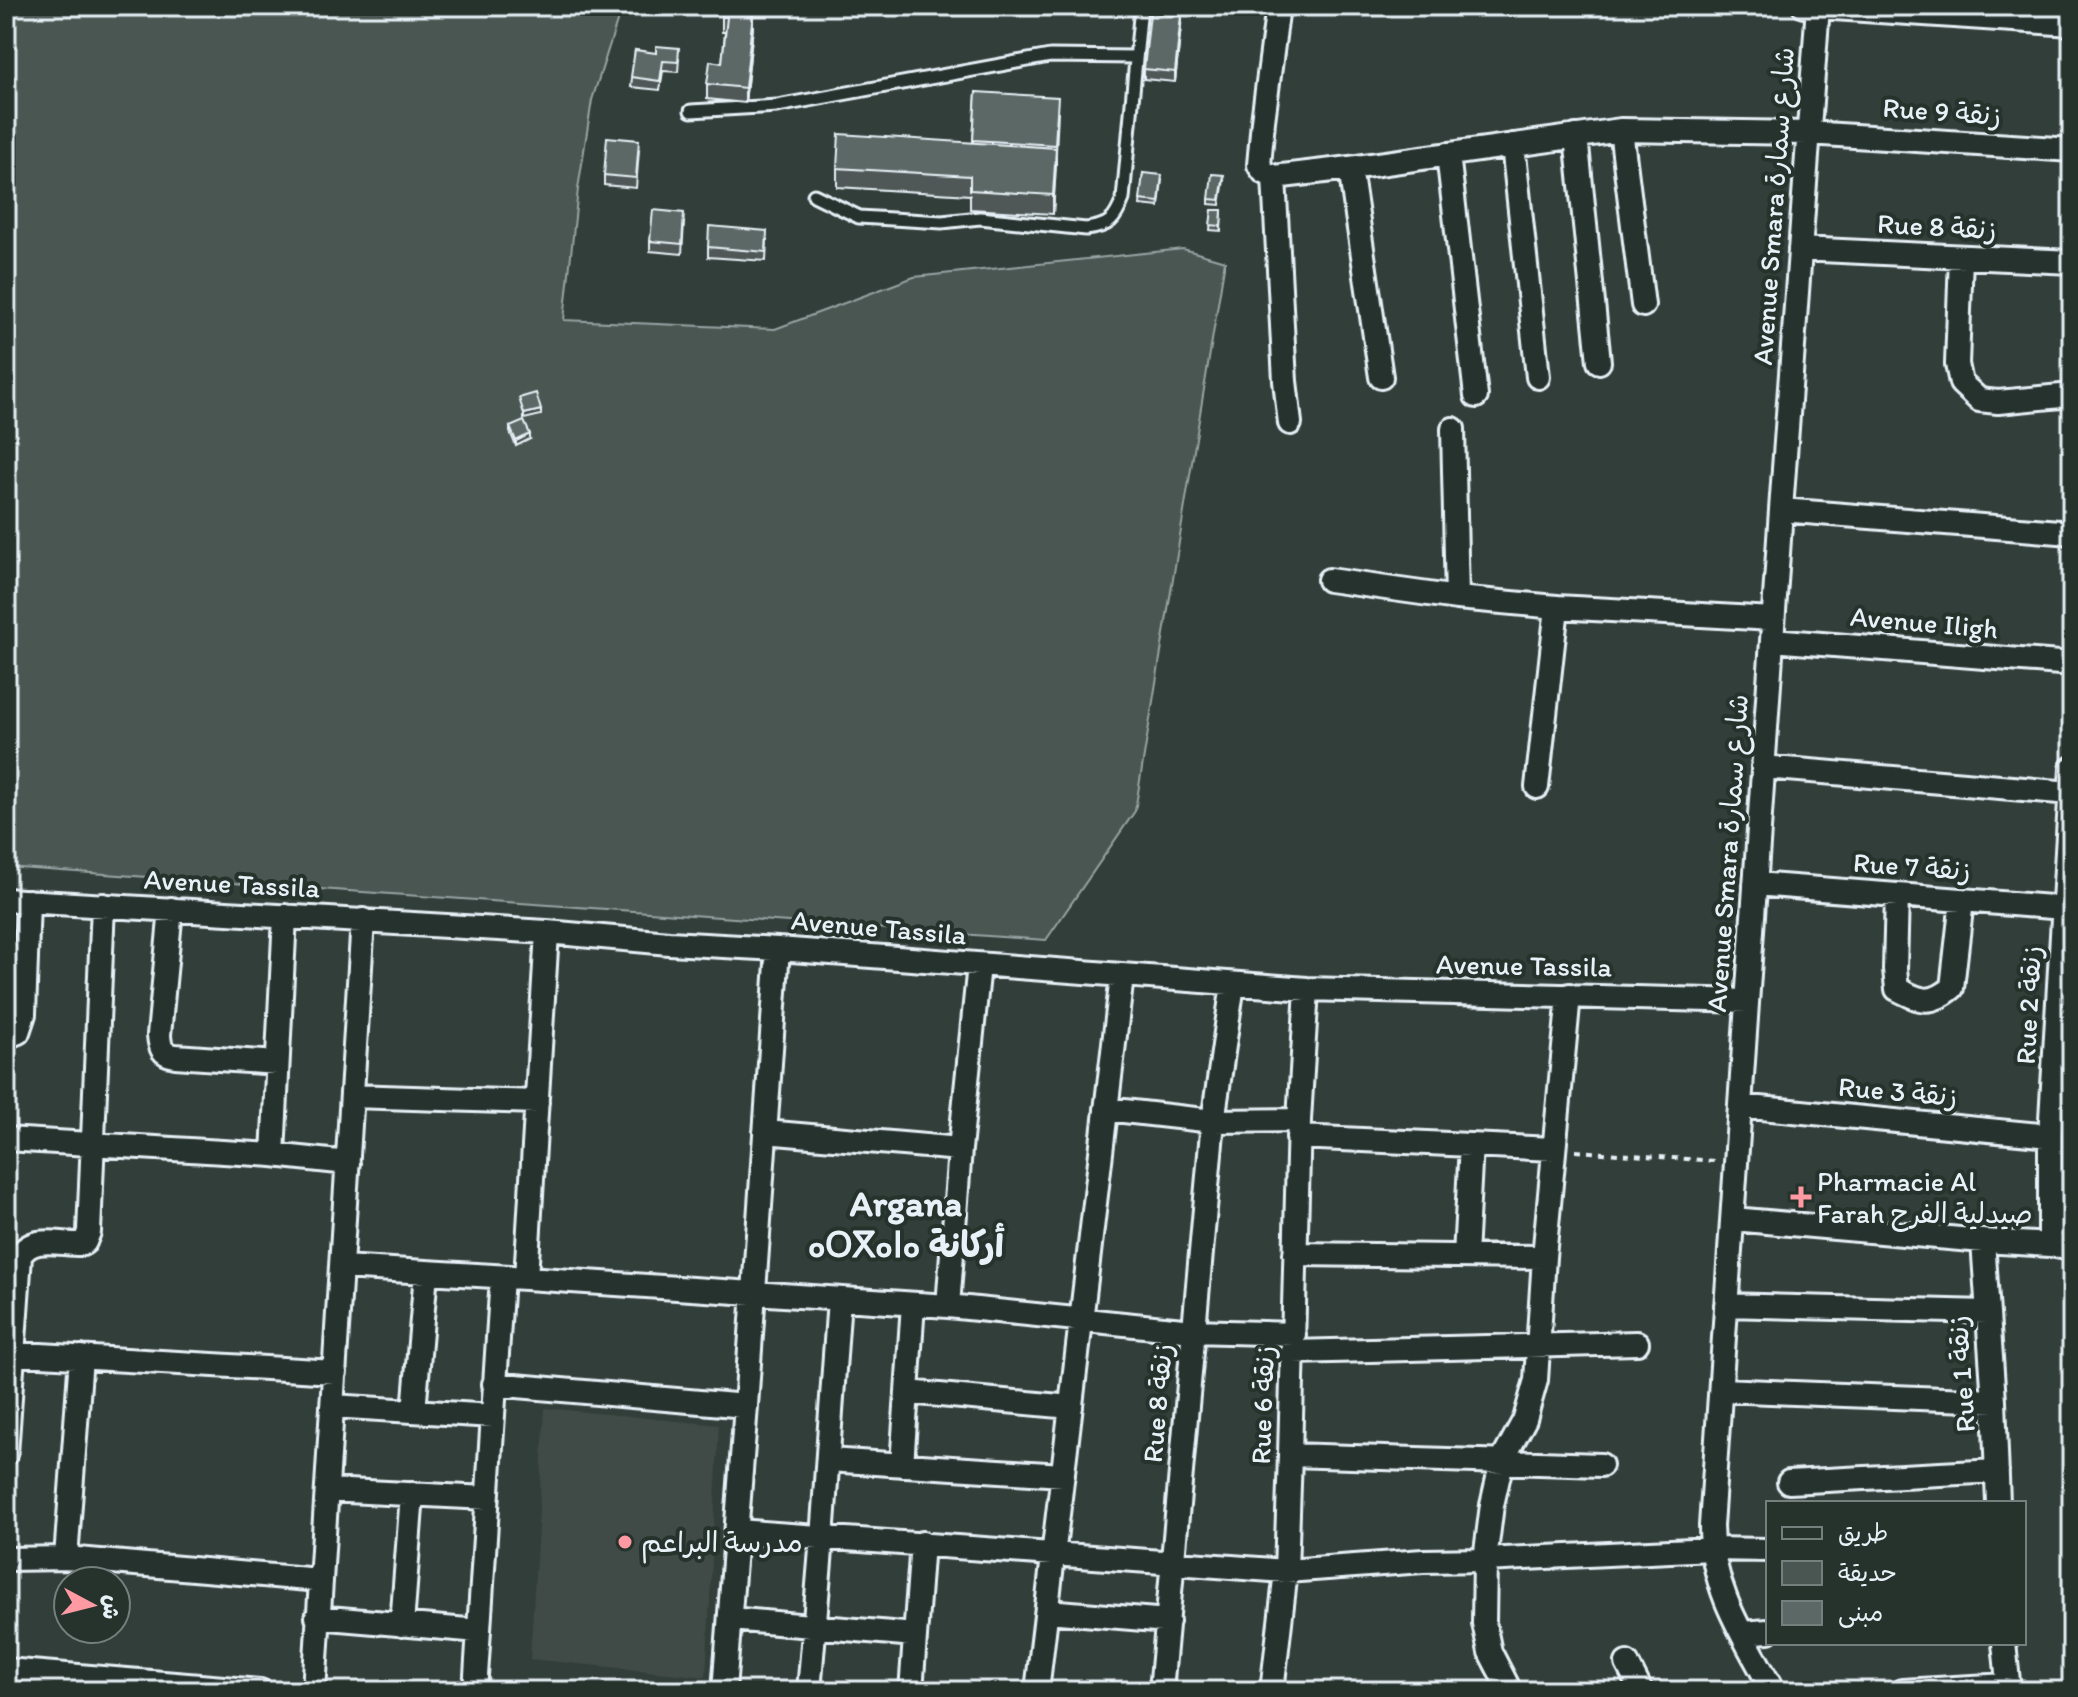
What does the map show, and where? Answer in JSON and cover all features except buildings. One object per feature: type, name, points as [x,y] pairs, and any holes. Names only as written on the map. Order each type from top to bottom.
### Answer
[{"type":"street","points":[[1278,6],[1259,165],[1274,177],[1290,423]]},
{"type":"street","points":[[1803,6],[2072,24]]},
{"type":"street","name":"Avenue Smara شارع سمارة","points":[[1773,1691],[1721,1588],[1712,1549],[1711,1526],[1818,6]]},
{"type":"street","points":[[1621,130],[1643,305]]},
{"type":"street","name":"Rue 9 زنقة","points":[[1274,177],[1621,130],[1808,133],[2072,150]]},
{"type":"street","points":[[1576,136],[1599,362]]},
{"type":"street","points":[[1513,145],[1538,377]]},
{"type":"street","points":[[1448,154],[1476,396]]},
{"type":"street","points":[[1350,168],[1381,377]]},
{"type":"street","name":"Rue 8 زنقة","points":[[1800,249],[2072,262]]},
{"type":"street","points":[[1961,257],[1957,364],[1961,383],[1979,400],[1998,402],[2072,395]]},
{"type":"street","points":[[1453,429],[1457,598]]},
{"type":"street","points":[[1781,510],[2072,533]]},
{"type":"street","name":"Avenue Iligh","points":[[1329,580],[1457,598],[2072,664]]},
{"type":"street","points":[[1537,787],[1557,607]]},
{"type":"street","points":[[1763,767],[2071,793]]},
{"type":"street","name":"Rue 2 زنقة","points":[[2061,1247],[2050,1136],[2066,958],[2064,908],[2072,768]]},
{"type":"street","name":"Rue 7 زنقة","points":[[1755,884],[2064,908]]},
{"type":"street","points":[[1897,895],[1897,989],[1917,999],[1938,999],[1952,988],[1962,900]]},
{"type":"street","points":[[6,1037],[18,1032],[24,1014],[17,901]]},
{"type":"street","name":"Avenue Tassila","points":[[17,901],[547,932],[1307,989],[1747,1001]]},
{"type":"street","points":[[6,1454],[10,1353],[23,1250],[33,1243],[79,1244],[88,1238],[103,905]]},
{"type":"street","points":[[171,909],[159,1035],[161,1050],[175,1056],[277,1063]]},
{"type":"street","points":[[273,1155],[285,916]]},
{"type":"street","points":[[314,1691],[363,920]]},
{"type":"street","points":[[526,1278],[547,932]]},
{"type":"street","points":[[724,1691],[778,949]]},
{"type":"street","points":[[948,1306],[979,965]]},
{"type":"street","points":[[1037,1691],[1122,976]]},
{"type":"street","name":"Rue 8 زنقة","points":[[1161,1691],[1213,1121],[1233,984]]},
{"type":"street","name":"Rue 6 زنقة","points":[[1272,1691],[1286,1571],[1298,1129],[1307,989]]},
{"type":"street","points":[[1510,1691],[1490,1652],[1484,1623],[1485,1560],[1492,1505],[1502,1461],[1528,1410],[1536,1380],[1544,1257],[1569,995]]},
{"type":"street","points":[[352,1096],[537,1102]]},
{"type":"street","name":"Rue 3 زنقة","points":[[1740,1106],[2050,1136]]},
{"type":"street","points":[[1106,1109],[1471,1145],[1554,1149]]},
{"type":"street","points":[[765,1132],[960,1149]]},
{"type":"street","points":[[6,1139],[273,1155],[348,1163]]},
{"type":"street","points":[[1465,1256],[1471,1145]]},
{"type":"street","points":[[1733,1219],[2061,1247]]},
{"type":"street","name":"Rue 1 زنقة","points":[[1983,1241],[1998,1501]]},
{"type":"street","points":[[1295,1254],[1544,1257]]},
{"type":"street","points":[[342,1267],[948,1306],[1293,1343],[1537,1347],[1637,1343]]},
{"type":"street","points":[[414,1411],[426,1273]]},
{"type":"street","points":[[475,1691],[502,1277]]},
{"type":"street","points":[[809,1691],[839,1299]]},
{"type":"street","points":[[902,1465],[913,1304]]},
{"type":"street","points":[[1726,1305],[1987,1312]]},
{"type":"street","points":[[10,1353],[335,1372]]},
{"type":"street","points":[[66,1558],[81,1357]]},
{"type":"street","points":[[494,1384],[746,1406]]},
{"type":"street","points":[[1721,1390],[1994,1401]]},
{"type":"street","points":[[907,1392],[1071,1407]]},
{"type":"street","points":[[332,1406],[493,1416]]},
{"type":"street","points":[[1290,1455],[1601,1465]]},
{"type":"street","points":[[828,1460],[1063,1475]]},
{"type":"street","points":[[1789,1482],[1997,1471]]},
{"type":"street","points":[[327,1490],[487,1498]]},
{"type":"street","points":[[402,1625],[412,1494]]},
{"type":"street","points":[[737,1531],[1286,1571],[1423,1561],[1712,1549],[1766,1550]]},
{"type":"street","points":[[911,1691],[922,1543]]},
{"type":"street","points":[[6,1559],[66,1558],[319,1580]]},
{"type":"street","points":[[1047,1611],[1168,1621]]},
{"type":"street","points":[[317,1617],[479,1631]]},
{"type":"street","points":[[730,1619],[915,1635]]},
{"type":"street","points":[[1742,1633],[1766,1631]]},
{"type":"street","points":[[1902,1691],[2008,1688],[2004,1645]]},
{"type":"street","points":[[1627,1663],[1641,1691]]},
{"type":"street","points":[[6,1670],[260,1691]]},
{"type":"lane","points":[[814,195],[859,217],[942,222],[980,218],[1086,229],[1102,227],[1116,217],[1123,199],[1141,6]]},
{"type":"lane","points":[[691,111],[777,106],[1050,56],[1136,57]]},
{"type":"path","points":[[1554,1149],[1736,1162]]},
{"type":"shaded area","name":"مدرسة البراعم","points":[[545,1408],[719,1425],[706,1677],[530,1659]]},
{"type":"green space","points":[[6,6],[622,6],[592,100],[578,189],[564,320],[775,329],[914,277],[1183,249],[1225,261],[1135,811],[1046,940],[6,867]]},
{"type":"place","name":"Pharmacie Al Farah صيدلية الفرح","points":[[1801,1197]]},
{"type":"place","name":"مدرسة البراعم","points":[[625,1542]]},
{"type":"district","name":"Argana ⴰⵔⴳⴰⵏⴰ أركانة","points":[[906,1224]]}]
